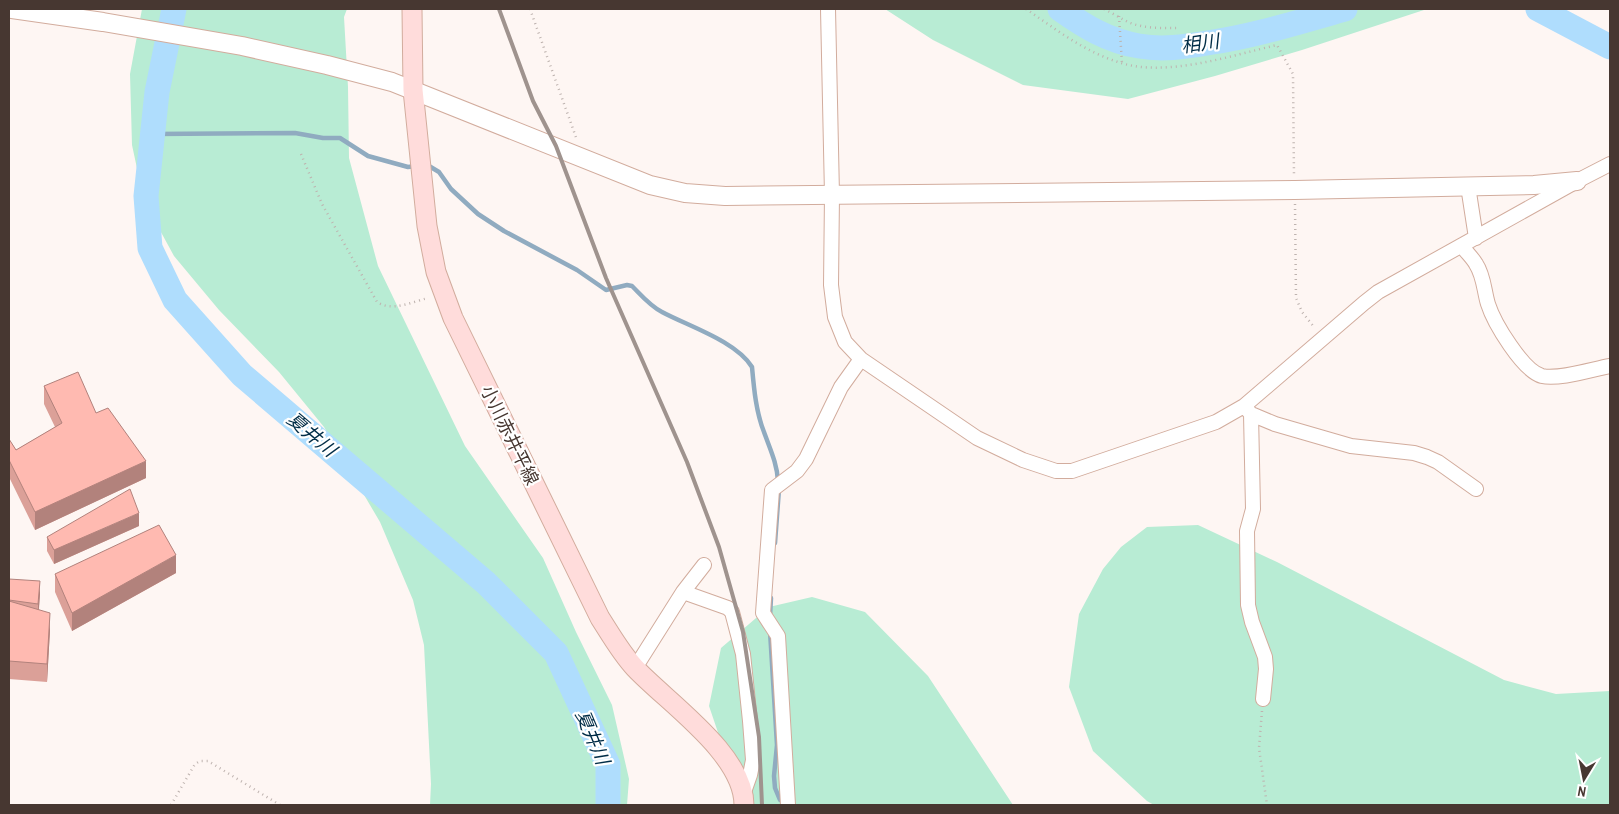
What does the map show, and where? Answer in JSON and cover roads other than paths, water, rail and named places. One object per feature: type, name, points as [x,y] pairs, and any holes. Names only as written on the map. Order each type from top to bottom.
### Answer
[{"type":"main road","name":"小川赤井平線","points":[[412,9],[413,90],[427,226],[436,272],[457,327],[600,618],[635,668],[711,741],[732,767],[744,799]]},
{"type":"street","points":[[12,9],[103,22],[242,46],[392,82],[650,185],[685,194],[725,196],[1295,190],[1534,185],[1577,181]]},
{"type":"street","points":[[828,9],[832,195],[831,285],[835,317],[845,342],[861,359],[977,438],[1023,460],[1056,471],[1072,471],[1248,410],[1378,292],[1610,164]]},
{"type":"street","points":[[1468,186],[1476,238]]},
{"type":"street","points":[[1462,246],[1476,264],[1483,279],[1492,314],[1504,336],[1528,368],[1540,376],[1553,377],[1610,366]]},
{"type":"street","points":[[788,805],[778,636],[763,613],[772,490],[796,471],[806,459],[841,387],[861,359]]},
{"type":"street","points":[[1248,410],[1275,424],[1351,446],[1414,453],[1427,457],[1438,462],[1476,489]]},
{"type":"street","points":[[1248,410],[1253,509],[1247,531],[1248,605],[1265,657],[1266,668],[1263,699]]},
{"type":"street","points":[[635,668],[683,592],[704,565]]},
{"type":"street","points":[[683,592],[728,608],[732,612],[743,654],[753,760],[744,799]]},
{"type":"waterway","name":"夏井川","points":[[174,9],[157,92],[146,196],[150,248],[175,300],[242,375],[486,583],[556,653],[608,765],[608,805]]},
{"type":"waterway","name":"相川","points":[[1060,9],[1087,27],[1107,37],[1128,44],[1165,48],[1190,46],[1242,37],[1345,9]]},
{"type":"waterway","name":"相川","points":[[1538,9],[1610,47]]},
{"type":"waterway","points":[[152,134],[295,133],[323,138],[340,138],[368,156],[408,167],[416,166]]},
{"type":"waterway","points":[[426,166],[439,172],[451,189],[478,214],[504,231],[577,270],[606,290],[627,285],[632,286],[658,310],[711,335],[735,349],[752,367],[759,417],[775,462],[778,481]]},
{"type":"waterway","points":[[775,543],[779,489]]},
{"type":"waterway","points":[[770,616],[771,598]]},
{"type":"waterway","points":[[770,631],[777,745],[774,776],[775,788],[780,800]]},
{"type":"railway","points":[[499,9],[533,101],[556,146],[606,278],[687,462],[719,547],[743,632],[759,737],[762,805]]}]
